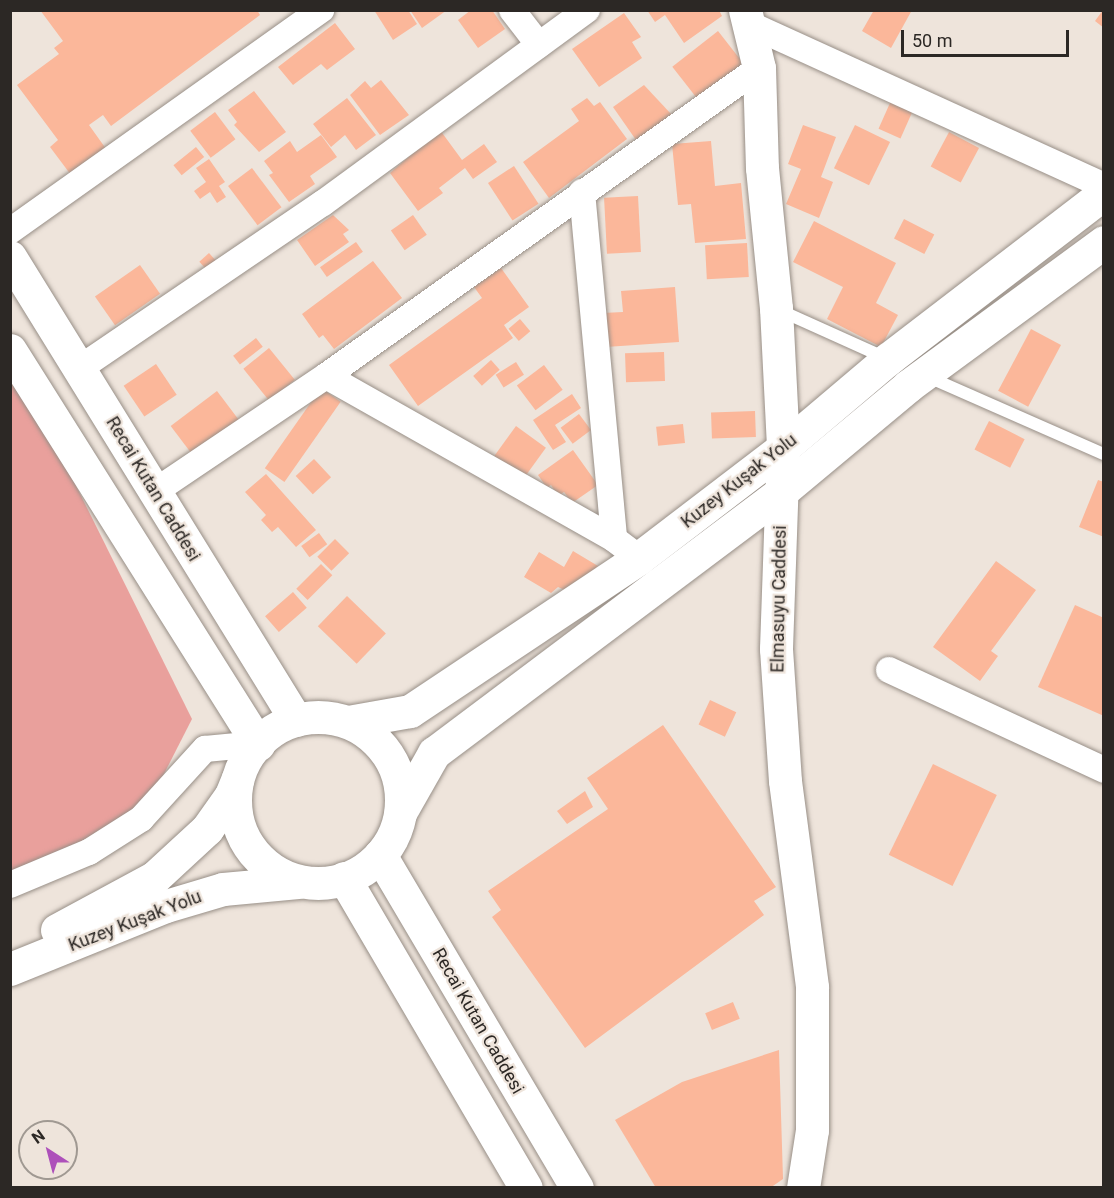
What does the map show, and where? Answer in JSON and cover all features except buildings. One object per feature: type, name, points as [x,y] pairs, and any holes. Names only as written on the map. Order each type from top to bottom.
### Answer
[{"type":"main road","name":"Elmasuyu Caddesi","points":[[747,17],[759,68],[762,168],[776,308],[783,448],[776,631],[778,682],[785,781],[812,987],[812,1130],[803,1188]]},
{"type":"main road","name":"Kuzey Kuşak Yolu","points":[[348,722],[410,711],[626,548],[783,448],[888,358],[1104,193]]},
{"type":"main road","name":"Kuzey Kuşak Yolu","points":[[401,811],[434,753],[781,492],[922,375],[1104,242]]},
{"type":"main road","name":"Recai Kutan Caddesi","points":[[10,257],[296,720]]},
{"type":"main road","points":[[10,350],[258,744]]},
{"type":"main road","points":[[321,717],[348,722],[372,736],[390,758],[400,783],[401,811],[392,838],[380,855],[344,878],[326,883],[298,882],[274,871],[254,854],[240,831],[235,805],[237,779],[258,744],[268,734],[296,720],[321,717]]},
{"type":"main road","name":"Kuzey Kuşak Yolu","points":[[10,948],[63,928],[155,877],[207,829],[231,795],[237,779]]},
{"type":"main road","name":"Recai Kutan Caddesi","points":[[380,855],[576,1188]]},
{"type":"main road","points":[[344,878],[526,1188]]},
{"type":"main road","name":"Kuzey Kuşak Yolu","points":[[10,969],[166,906],[223,889],[298,882]]},
{"type":"street","points":[[10,231],[321,10]]},
{"type":"street","points":[[512,10],[538,45]]},
{"type":"street","points":[[80,368],[323,203],[587,10]]},
{"type":"street","points":[[747,17],[1104,186]]},
{"type":"street","points":[[154,492],[326,376],[759,68]]},
{"type":"street","points":[[582,192],[626,548]]},
{"type":"street","points":[[326,376],[626,548]]},
{"type":"street","points":[[889,670],[1104,770]]},
{"type":"street","points":[[10,885],[89,852],[141,819],[206,749],[258,744]]},
{"type":"lane","points":[[776,308],[888,358]]},
{"type":"lane","points":[[922,375],[1104,454]]},
{"type":"shaded area","points":[[10,353],[192,719],[141,819],[10,874]]}]
